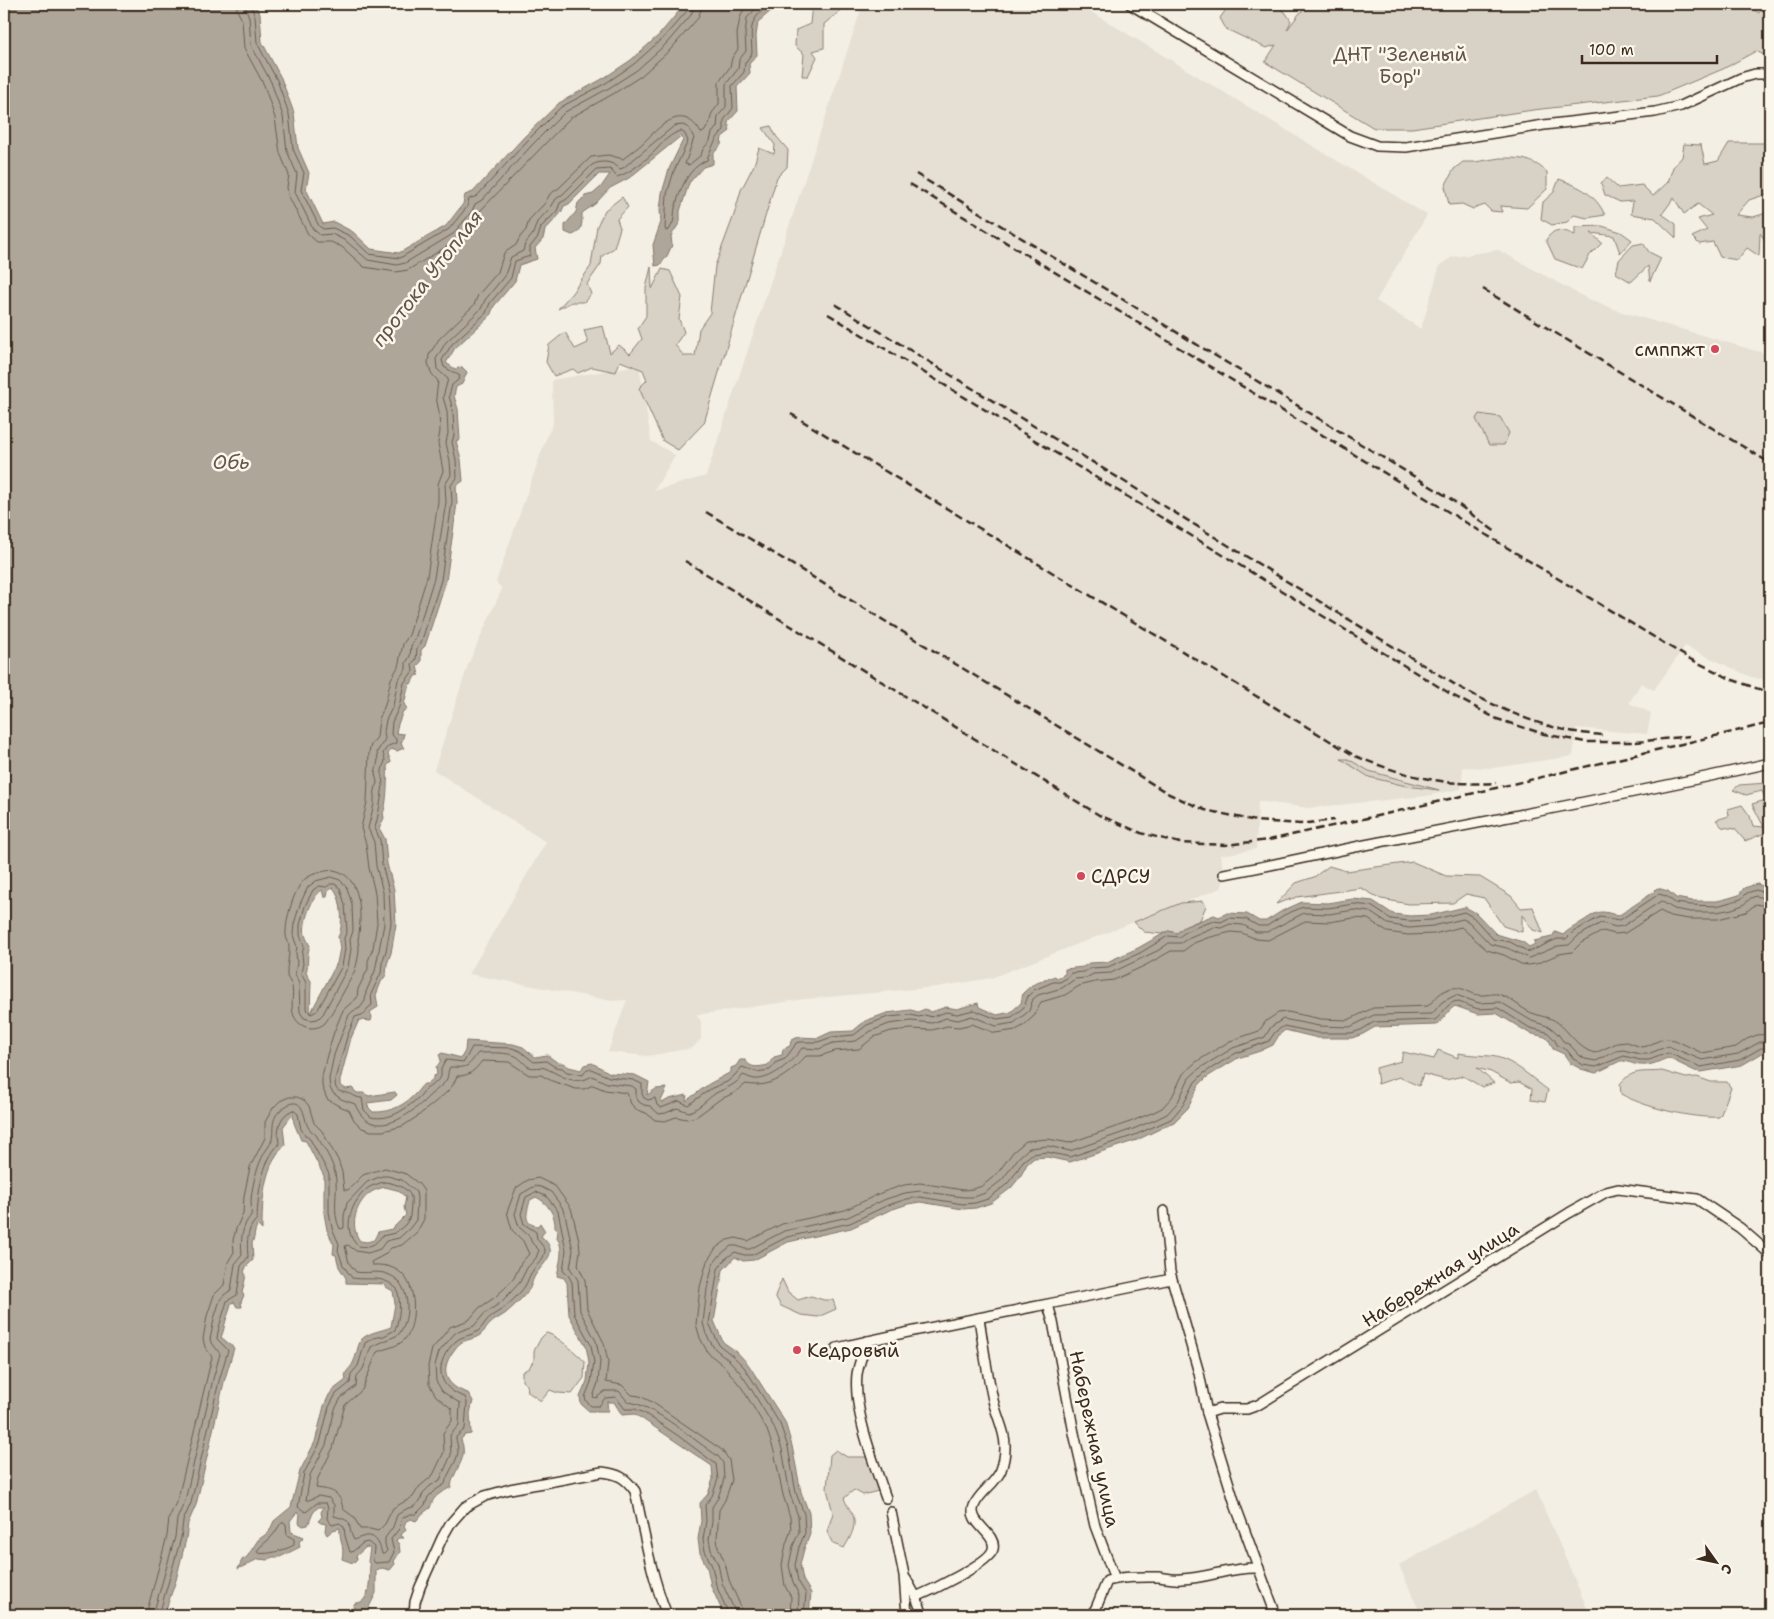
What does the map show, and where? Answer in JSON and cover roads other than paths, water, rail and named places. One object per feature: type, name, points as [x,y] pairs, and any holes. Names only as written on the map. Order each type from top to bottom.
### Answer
[{"type":"street","points":[[1130,4],[1350,136],[1377,146],[1406,147],[1544,125],[1670,109],[1741,78],[1755,74],[1770,74]]},
{"type":"street","points":[[1224,874],[1770,763]]},
{"type":"street","name":"Набережная улица","points":[[1207,1413],[1220,1409],[1247,1409],[1258,1405],[1606,1192],[1627,1190],[1697,1199],[1740,1228],[1770,1254]]},
{"type":"street","points":[[1164,1211],[1171,1279],[1199,1373],[1207,1413],[1236,1507],[1276,1615]]},
{"type":"street","points":[[836,1348],[1171,1279]]},
{"type":"street","name":"Набережная улица","points":[[1048,1305],[1095,1526],[1115,1579]]},
{"type":"street","points":[[916,1598],[972,1568],[988,1556],[993,1549],[992,1541],[977,1521],[973,1511],[974,1505],[995,1481],[1001,1470],[1005,1447],[992,1400],[978,1318]]},
{"type":"street","points":[[867,1341],[858,1366],[857,1399],[886,1498]]},
{"type":"street","points":[[414,1615],[415,1602],[420,1587],[442,1538],[450,1524],[465,1508],[484,1496],[510,1489],[602,1472],[611,1473],[627,1480],[634,1491],[652,1570],[667,1615]]},
{"type":"street","points":[[891,1512],[904,1575],[907,1615]]},
{"type":"street","points":[[1091,1615],[1096,1608],[1107,1581],[1158,1577],[1179,1580],[1230,1569],[1259,1568]]},
{"type":"street","points":[[904,1575],[923,1615]]},
{"type":"water","name":"Обь","points":[[4,4],[254,4],[260,14],[262,42],[281,78],[294,113],[298,148],[309,173],[306,189],[323,224],[334,222],[353,232],[371,249],[399,253],[446,226],[463,204],[465,195],[473,192],[524,137],[559,103],[604,78],[631,60],[659,35],[685,4],[779,4],[758,22],[756,36],[757,55],[749,64],[750,73],[737,87],[738,111],[728,122],[730,131],[722,137],[721,145],[713,154],[713,164],[703,167],[689,183],[680,211],[680,222],[671,236],[672,245],[660,265],[655,266],[653,245],[661,222],[662,193],[669,169],[683,140],[681,136],[629,178],[610,188],[595,204],[582,213],[582,224],[576,234],[572,235],[565,232],[565,225],[576,212],[578,203],[585,196],[593,194],[601,187],[610,174],[599,174],[569,204],[564,206],[561,213],[545,230],[543,239],[535,248],[537,259],[519,265],[515,281],[494,306],[490,316],[455,348],[446,363],[455,369],[462,367],[467,372],[462,384],[456,387],[454,396],[458,409],[460,440],[456,441],[461,459],[463,481],[456,486],[457,503],[446,581],[425,646],[421,650],[421,662],[417,666],[419,675],[415,676],[411,684],[409,684],[404,704],[407,709],[403,711],[396,730],[396,733],[404,734],[401,744],[404,748],[397,751],[391,749],[388,754],[391,762],[387,766],[384,818],[379,828],[385,839],[387,864],[394,890],[396,924],[391,953],[386,975],[376,995],[378,1007],[370,1012],[371,1021],[359,1020],[351,1038],[340,1080],[340,1085],[346,1089],[352,1088],[357,1093],[369,1096],[395,1092],[397,1095],[391,1100],[367,1103],[373,1112],[391,1110],[407,1101],[424,1084],[433,1079],[433,1076],[437,1075],[436,1067],[440,1060],[439,1055],[442,1053],[461,1058],[465,1051],[466,1041],[513,1044],[523,1047],[535,1057],[547,1055],[558,1063],[581,1070],[584,1065],[592,1063],[610,1073],[635,1075],[649,1082],[647,1095],[656,1089],[667,1088],[661,1101],[662,1103],[669,1099],[687,1095],[686,1101],[709,1084],[731,1072],[731,1068],[736,1066],[740,1060],[745,1060],[755,1067],[768,1065],[774,1057],[782,1055],[783,1049],[790,1046],[791,1040],[799,1037],[818,1038],[831,1032],[853,1031],[865,1021],[887,1013],[911,1010],[918,1012],[925,1009],[931,1012],[946,1007],[957,1009],[978,1003],[979,1007],[997,1015],[1011,1012],[1021,1003],[1023,993],[1032,985],[1055,976],[1057,978],[1065,974],[1065,969],[1083,967],[1089,963],[1107,962],[1138,948],[1168,931],[1177,933],[1184,927],[1214,915],[1219,917],[1227,913],[1247,914],[1259,921],[1266,921],[1302,902],[1327,903],[1353,899],[1373,901],[1393,914],[1410,916],[1431,915],[1465,907],[1476,913],[1496,934],[1523,942],[1529,947],[1535,944],[1534,941],[1552,937],[1555,932],[1563,935],[1597,913],[1606,912],[1618,916],[1657,888],[1668,891],[1676,898],[1692,901],[1717,901],[1729,898],[1739,895],[1744,888],[1757,884],[1768,888],[1770,891],[1770,1053],[1764,1052],[1742,1065],[1701,1072],[1668,1058],[1645,1065],[1620,1061],[1596,1073],[1581,1069],[1570,1063],[1564,1054],[1553,1049],[1545,1037],[1529,1033],[1496,1013],[1478,1014],[1455,1006],[1437,1025],[1375,1027],[1352,1038],[1318,1038],[1285,1030],[1279,1035],[1273,1045],[1238,1058],[1207,1077],[1199,1085],[1188,1108],[1174,1122],[1137,1140],[1070,1162],[1047,1157],[1034,1158],[1027,1164],[1011,1188],[991,1203],[976,1208],[963,1209],[920,1202],[908,1204],[851,1228],[788,1242],[754,1260],[743,1261],[735,1257],[723,1270],[714,1321],[723,1342],[737,1352],[748,1364],[785,1422],[801,1492],[809,1513],[810,1533],[800,1565],[803,1580],[811,1593],[809,1615],[724,1615],[711,1586],[707,1567],[700,1553],[698,1539],[701,1521],[700,1503],[708,1494],[713,1479],[712,1466],[634,1414],[622,1415],[614,1402],[607,1402],[608,1411],[589,1411],[581,1404],[580,1397],[587,1381],[589,1362],[586,1346],[569,1315],[567,1283],[564,1278],[557,1276],[561,1247],[557,1238],[558,1231],[555,1228],[554,1218],[547,1206],[536,1197],[530,1200],[527,1220],[533,1225],[538,1226],[540,1223],[545,1231],[541,1236],[550,1251],[547,1260],[535,1276],[525,1295],[506,1313],[492,1322],[480,1335],[459,1344],[448,1360],[446,1372],[450,1383],[468,1393],[473,1401],[470,1413],[471,1434],[465,1435],[461,1439],[463,1457],[451,1487],[436,1497],[430,1508],[416,1521],[411,1519],[406,1521],[404,1526],[406,1529],[401,1535],[404,1538],[398,1538],[396,1541],[399,1544],[400,1552],[394,1561],[395,1564],[390,1570],[382,1568],[376,1570],[376,1593],[365,1615],[356,1615],[357,1609],[354,1610],[353,1606],[364,1599],[367,1594],[370,1548],[366,1547],[356,1556],[357,1559],[353,1563],[342,1559],[343,1550],[340,1528],[333,1530],[327,1535],[325,1531],[326,1524],[318,1521],[322,1517],[321,1512],[324,1507],[318,1507],[308,1525],[303,1526],[299,1523],[300,1514],[297,1512],[290,1521],[291,1532],[304,1537],[299,1542],[300,1547],[280,1557],[272,1557],[268,1560],[258,1559],[238,1569],[242,1560],[247,1557],[258,1540],[269,1532],[274,1521],[291,1507],[300,1471],[315,1442],[324,1406],[329,1395],[346,1380],[346,1373],[352,1365],[361,1340],[371,1333],[391,1327],[395,1304],[393,1291],[384,1284],[346,1283],[346,1278],[339,1267],[336,1255],[333,1254],[334,1245],[327,1230],[324,1213],[324,1176],[306,1141],[301,1140],[294,1123],[293,1114],[283,1127],[285,1145],[272,1163],[266,1181],[262,1230],[257,1225],[252,1243],[253,1260],[244,1272],[246,1275],[242,1293],[244,1295],[241,1302],[242,1307],[237,1307],[234,1302],[231,1303],[221,1337],[234,1348],[224,1382],[196,1505],[188,1523],[176,1580],[164,1615],[4,1615]],"holes":[[[333,888],[336,892],[341,912],[341,926],[338,937],[340,948],[337,963],[310,1014],[311,981],[306,973],[310,946],[304,930],[306,917],[318,893],[322,890],[324,897],[327,897],[328,891]],[[385,1187],[397,1190],[406,1197],[404,1207],[406,1215],[392,1229],[378,1232],[374,1240],[360,1241],[356,1235],[356,1213],[367,1195],[374,1190]]]},
{"type":"railway","points":[[916,174],[1448,497],[1497,533]]},
{"type":"railway","points":[[910,184],[1690,659],[1733,680],[1770,693]]},
{"type":"railway","points":[[1483,289],[1770,463]]},
{"type":"railway","points":[[835,304],[1459,687],[1494,705],[1528,719],[1564,730],[1603,735]]},
{"type":"railway","points":[[828,314],[1454,696],[1497,719],[1544,734],[1585,742],[1636,742],[1690,736]]},
{"type":"railway","points":[[791,414],[1355,756],[1424,778],[1458,783],[1496,783]]},
{"type":"railway","points":[[706,512],[1169,794],[1205,810],[1256,821],[1300,824],[1334,820]]},
{"type":"railway","points":[[685,561],[1099,815],[1141,833],[1180,843],[1225,845],[1269,840],[1770,723]]},
{"type":"place","name":"смппжт","points":[[1715,349]]},
{"type":"place","name":"СДРСУ","points":[[1081,876]]},
{"type":"place","name":"Кедровый","points":[[797,1350]]},
{"type":"park label","name":"ДНТ \"Зеленый Бор\"","points":[[1400,65]]},
{"type":"water label","name":"протока Утоплая","points":[[427,278]]}]
